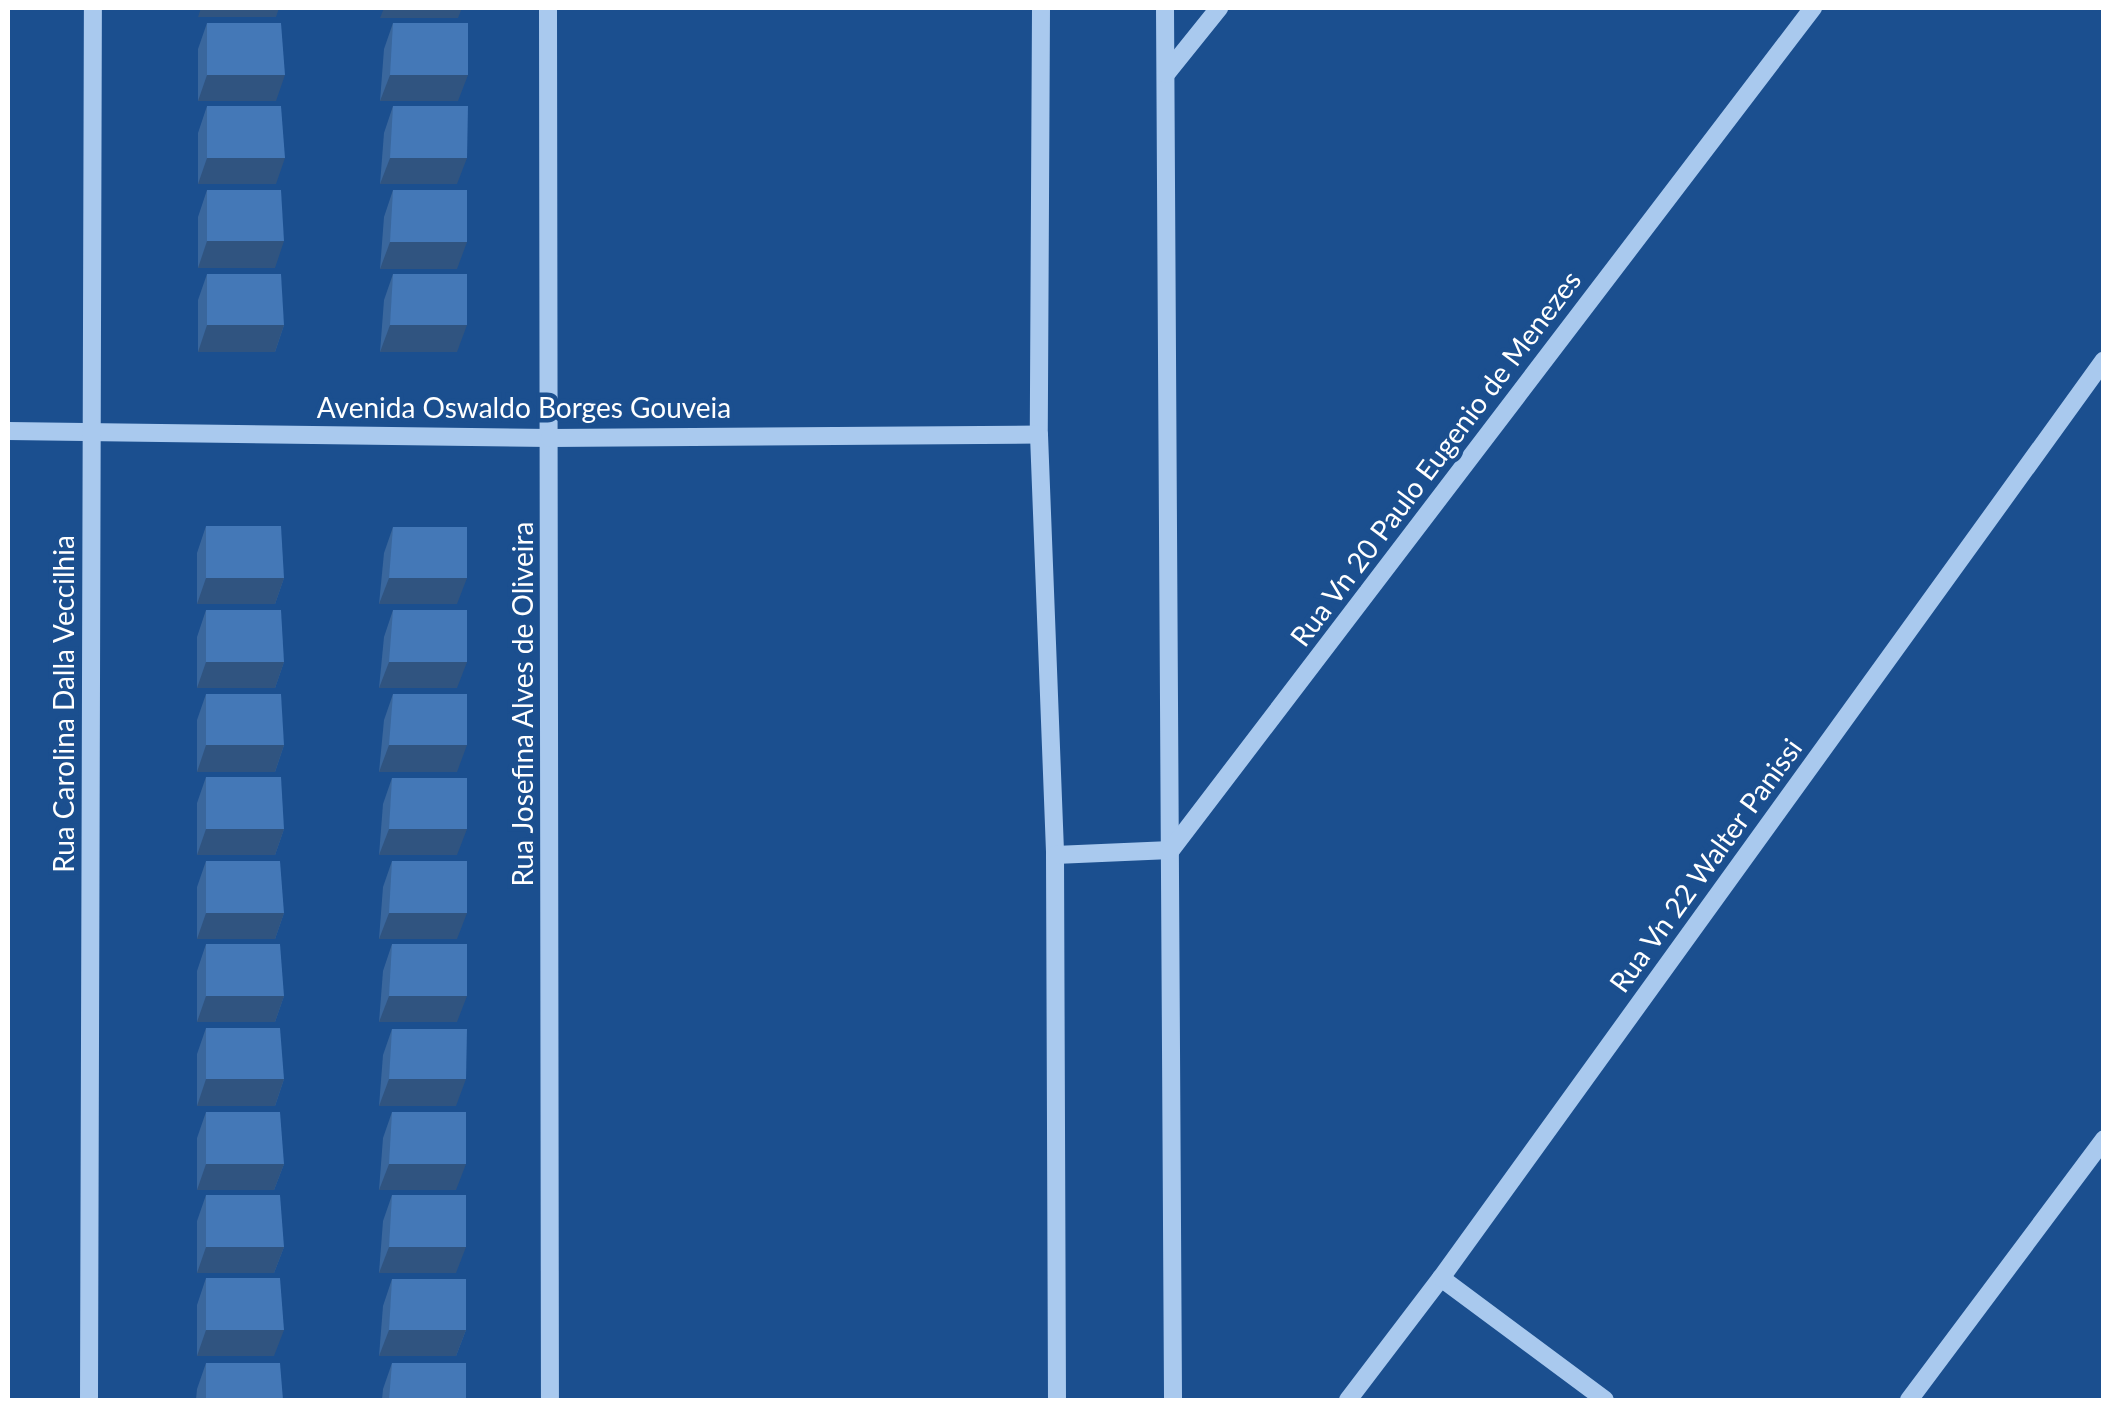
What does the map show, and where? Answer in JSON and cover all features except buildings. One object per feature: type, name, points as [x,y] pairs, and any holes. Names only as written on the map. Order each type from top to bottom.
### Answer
[{"type":"street","name":"Rua Carolina Dalla Veccilhia","points":[[89,1400],[93,8]]},
{"type":"street","name":"Rua Josefina Alves de Oliveira","points":[[548,8],[550,1400]]},
{"type":"street","points":[[1041,8],[1039,435],[1055,855],[1057,1400]]},
{"type":"street","points":[[1165,8],[1173,1400]]},
{"type":"street","points":[[1166,74],[1219,8]]},
{"type":"street","name":"Rua Vn 20 Paulo Eugenio de Menezes","points":[[1172,850],[1813,8]]},
{"type":"street","name":"Rua Vn 22 Walter Panissi","points":[[1348,1400],[1442,1278],[2104,360]]},
{"type":"street","name":"Avenida Oswaldo Borges Gouveia","points":[[8,431],[550,438],[1039,435]]},
{"type":"street","points":[[1055,855],[1172,850]]},
{"type":"street","points":[[1909,1400],[2104,1139]]},
{"type":"street","points":[[1442,1278],[1605,1400]]}]
